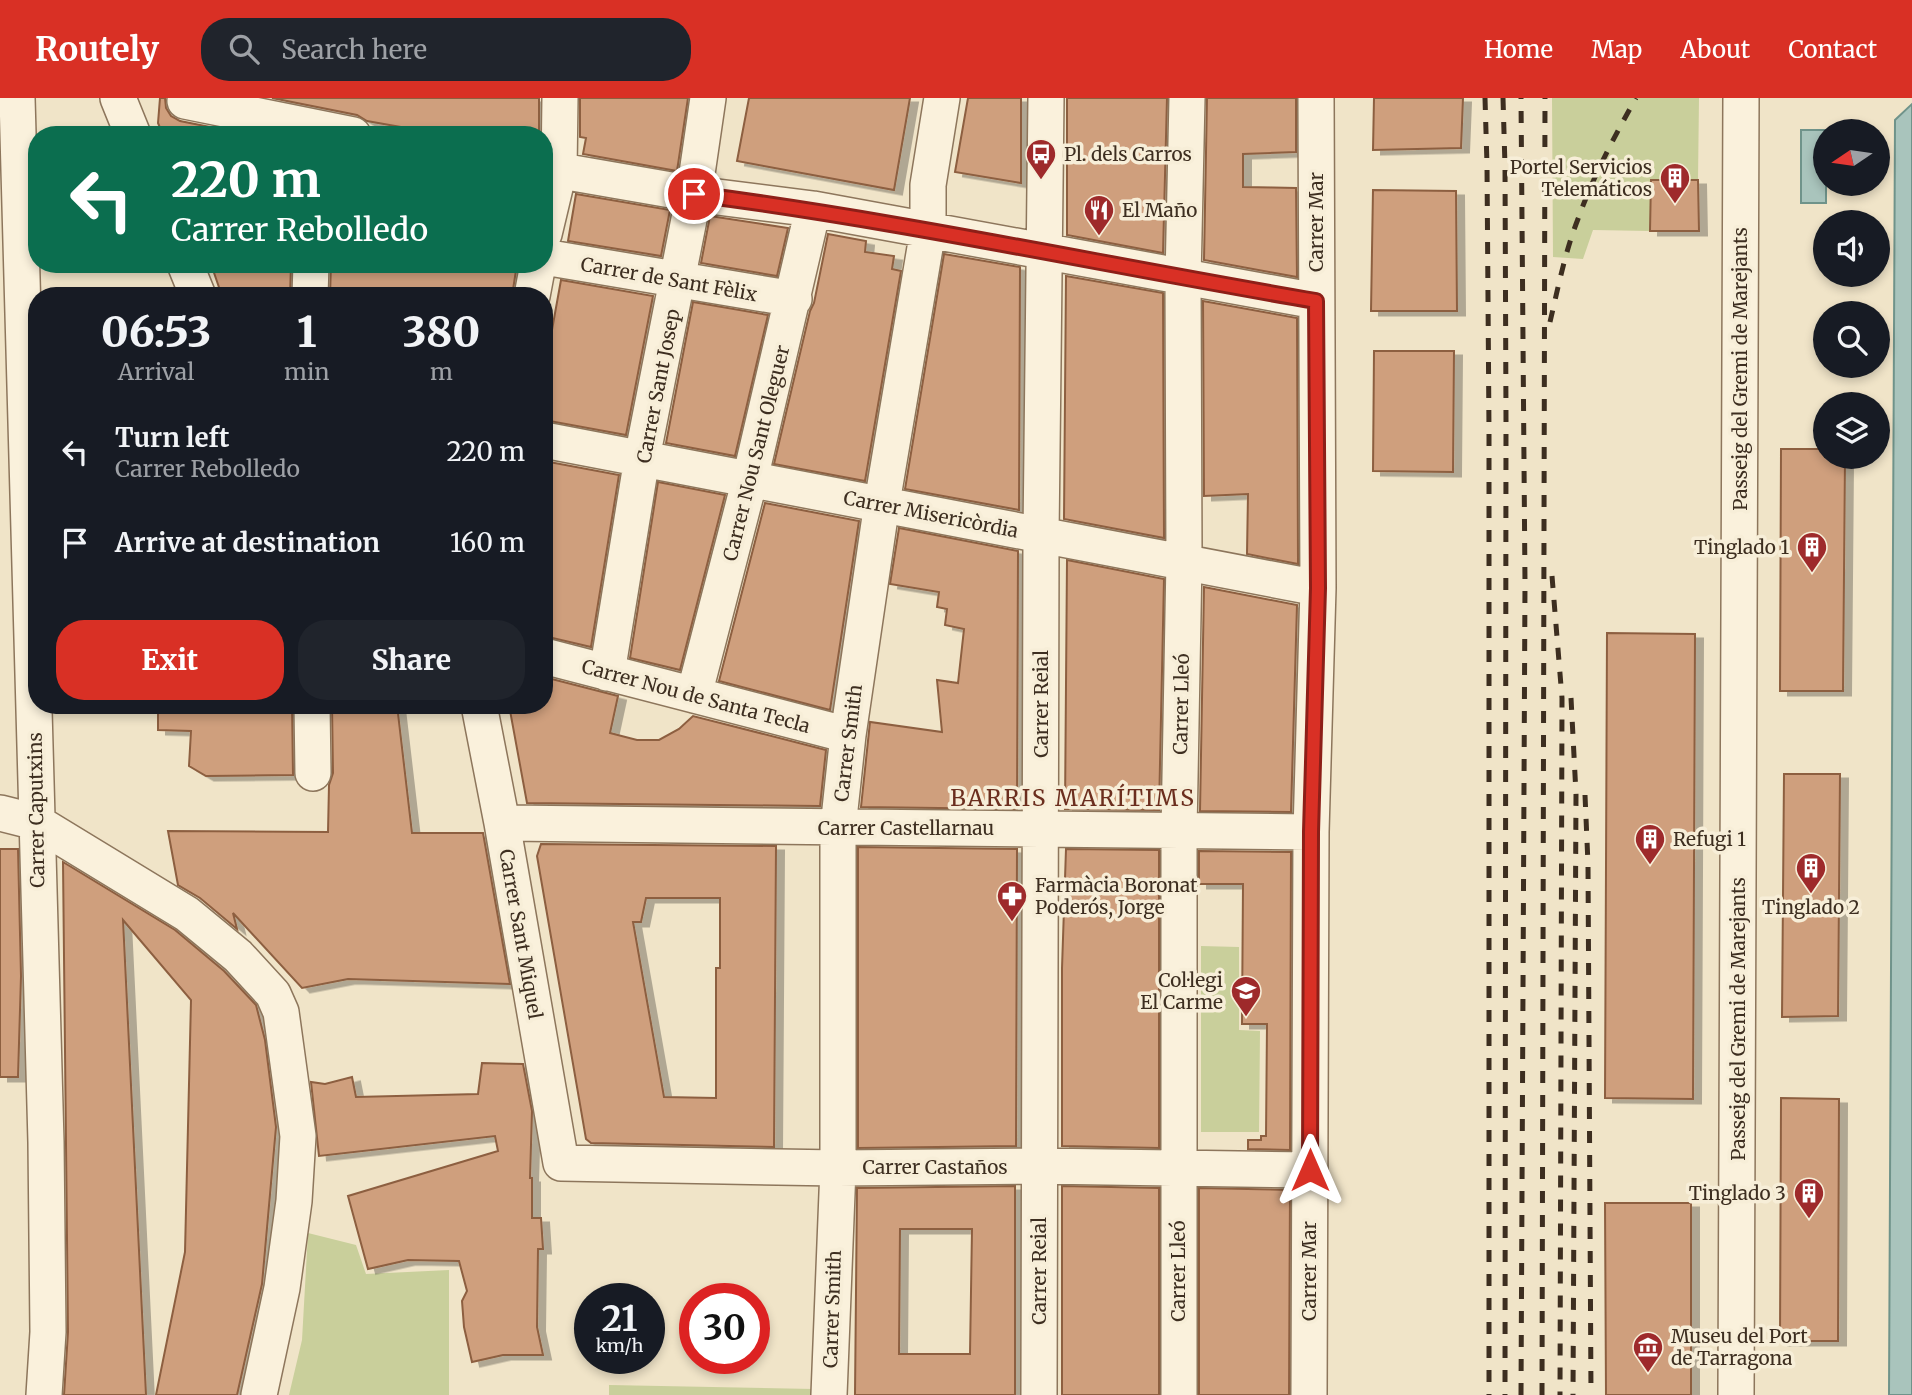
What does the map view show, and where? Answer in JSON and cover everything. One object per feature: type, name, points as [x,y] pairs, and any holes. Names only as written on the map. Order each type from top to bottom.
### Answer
[{"type":"street","name":"Carrer Caputxins","points":[[17,98],[28,442]]},
{"type":"street","points":[[118,98],[129,126]]},
{"type":"street","points":[[553,159],[559,98]]},
{"type":"street","name":"Carrer Sant Josep","points":[[607,673],[642,458],[679,281],[708,98]]},
{"type":"street","name":"Carrer Smith","points":[[830,1395],[838,1168],[838,828],[848,735],[882,503],[928,230],[928,185],[942,98]]},
{"type":"street","name":"Carrer Reial","points":[[1039,1395],[1041,536],[1046,98]]},
{"type":"street","name":"Carrer Lleó","points":[[1179,1395],[1179,832],[1184,560],[1183,279],[1186,98]]},
{"type":"street","name":"Carrer Mar","points":[[1309,1395],[1311,832],[1318,588],[1316,98]]},
{"type":"street","name":"Passeig del Gremi de Marejants","points":[[1736,1395],[1741,98]]},
{"type":"street","points":[[185,101],[316,120]]},
{"type":"street","points":[[553,169],[694,194],[813,209],[1183,279],[1316,301]]},
{"type":"street","name":"Carrer Nou Sant Oleguer","points":[[694,695],[750,479],[813,209]]},
{"type":"street","name":"Carrer de Sant Fèlix","points":[[553,259],[793,299]]},
{"type":"street","name":"Carrer Misericòrdia","points":[[553,442],[882,503],[1041,536],[1184,560],[1318,588]]},
{"type":"street","name":"Carrer Nou de Santa Tecla","points":[[553,658],[848,735]]},
{"type":"street","name":"Carrer Caputxins","points":[[34,714],[46,1142],[48,1332],[44,1395]]},
{"type":"street","points":[[312,714],[313,773]]},
{"type":"street","name":"Carrer Sant Miquel","points":[[481,714],[561,1163]]},
{"type":"street","points":[[0,813],[36,822],[187,914],[239,956],[273,994],[281,1012],[298,1136],[294,1201],[282,1288],[259,1395]]},
{"type":"street","name":"Carrer Castellarnau","points":[[502,822],[1311,832]]},
{"type":"street","name":"Carrer Castaños","points":[[561,1163],[838,1168],[1040,1166],[1310,1170]]},
{"type":"green space","points":[[1552,98],[1699,98],[1698,180],[1651,180],[1650,231],[1593,230],[1583,259],[1553,257]]},
{"type":"green space","points":[[1201,946],[1239,947],[1239,1030],[1260,1031],[1259,1132],[1201,1132]]},
{"type":"green space","points":[[308,1233],[356,1245],[366,1274],[449,1270],[449,1395],[289,1395],[302,1340]]},
{"type":"green space","points":[[609,1385],[814,1389],[814,1395],[609,1395]]},
{"type":"water","points":[[1912,104],[1912,1395],[1889,1395],[1895,120]]},
{"type":"water","points":[[1801,130],[1813,130],[1813,196],[1826,196],[1826,203],[1801,203]]},
{"type":"building","points":[[160,98],[165,98],[166,108],[171,116],[180,121],[205,126],[159,126]]},
{"type":"building","points":[[272,98],[539,98],[539,126],[395,126],[367,121],[357,115]]},
{"type":"building","points":[[580,98],[688,98],[677,171],[583,154],[586,138],[580,137]]},
{"type":"building","points":[[749,98],[910,98],[894,190],[737,161]]},
{"type":"building","points":[[968,98],[1021,98],[1021,183],[955,172]]},
{"type":"building","points":[[1067,98],[1167,98],[1163,253],[1067,235]]},
{"type":"building","points":[[1207,98],[1296,98],[1296,152],[1243,154],[1243,187],[1296,188],[1297,277],[1204,260]]},
{"type":"building","points":[[1374,98],[1463,98],[1461,148],[1373,150]]},
{"type":"building","name":"Portel Servicios Telemáticos","points":[[1651,180],[1698,180],[1699,231],[1650,231]]},
{"type":"building","points":[[1373,190],[1456,191],[1457,311],[1371,311]]},
{"type":"building","points":[[576,194],[670,210],[661,256],[568,241]]},
{"type":"building","points":[[710,216],[788,228],[777,276],[701,263]]},
{"type":"building","points":[[828,234],[866,241],[865,252],[894,256],[892,269],[901,271],[865,481],[774,464],[814,303]]},
{"type":"building","points":[[944,254],[1020,267],[1019,510],[905,489]]},
{"type":"building","points":[[214,273],[291,273],[290,287],[219,287]]},
{"type":"building","points":[[331,273],[516,273],[513,287],[330,287]]},
{"type":"building","points":[[1066,276],[1163,293],[1164,538],[1064,519]]},
{"type":"building","points":[[561,280],[653,296],[626,435],[553,422],[553,324]]},
{"type":"building","points":[[1203,301],[1297,318],[1298,564],[1247,554],[1248,494],[1204,496]]},
{"type":"building","points":[[693,302],[768,315],[735,456],[666,443]]},
{"type":"building","points":[[1374,351],[1454,351],[1453,472],[1373,471]]},
{"type":"building","name":"Tinglado 1","points":[[1781,449],[1813,449],[1813,469],[1845,469],[1843,691],[1780,691]]},
{"type":"building","points":[[553,463],[619,475],[591,647],[553,638]]},
{"type":"building","points":[[658,482],[725,495],[680,670],[630,658]]},
{"type":"building","points":[[765,503],[859,521],[830,710],[719,681]]},
{"type":"building","points":[[899,528],[1018,551],[1017,809],[861,807],[870,722],[942,732],[937,680],[958,683],[964,629],[945,625],[947,609],[937,607],[939,592],[890,584]]},
{"type":"building","points":[[1067,560],[1164,579],[1159,810],[1065,809]]},
{"type":"building","points":[[1204,587],[1297,605],[1291,812],[1200,811]]},
{"type":"building","name":"Refugi 1","points":[[1607,633],[1695,634],[1693,1099],[1605,1098]]},
{"type":"building","points":[[553,679],[618,696],[610,733],[637,740],[659,740],[679,729],[693,716],[826,750],[820,806],[527,803],[511,714],[553,714]]},
{"type":"building","points":[[158,714],[292,714],[293,775],[206,776],[189,766],[191,731],[158,730]]},
{"type":"building","points":[[332,714],[398,714],[412,833],[483,833],[510,984],[348,979],[302,988],[233,913],[237,929],[200,898],[178,885],[168,831],[328,832],[329,785],[333,773]]},
{"type":"building","name":"Tinglado 2","points":[[1784,774],[1840,774],[1838,1016],[1782,1017]]},
{"type":"building","points":[[541,844],[776,846],[774,1147],[591,1143],[586,1139],[537,856]],"holes":[[[646,898],[720,898],[720,968],[716,968],[716,1098],[664,1097],[633,922],[641,922]]]},
{"type":"building","points":[[858,847],[1017,849],[1016,1146],[858,1148]]},
{"type":"building","points":[[0,849],[18,849],[21,976],[18,1077],[0,1077]]},
{"type":"building","points":[[1066,849],[1159,850],[1159,1148],[1062,1146],[1062,968]]},
{"type":"building","points":[[1199,851],[1291,852],[1290,1150],[1248,1149],[1248,1140],[1261,1140],[1261,1136],[1266,1136],[1267,1024],[1242,1024],[1243,884],[1199,884]]},
{"type":"building","points":[[63,862],[175,930],[224,971],[256,1005],[265,1040],[276,1127],[262,1284],[237,1395],[156,1395],[185,1252],[191,1000],[123,920],[146,1395],[64,1395],[68,1332]]},
{"type":"building","points":[[482,1063],[523,1064],[532,1111],[532,1218],[541,1218],[543,1249],[538,1249],[537,1327],[543,1355],[503,1355],[472,1362],[464,1327],[462,1301],[467,1291],[459,1261],[408,1260],[368,1269],[348,1196],[498,1151],[495,1136],[319,1156],[311,1082],[325,1084],[352,1077],[356,1097],[478,1094]]},
{"type":"building","name":"Tinglado 3","points":[[1781,1098],[1839,1099],[1838,1341],[1780,1341]]},
{"type":"building","points":[[1015,1186],[1015,1395],[855,1395],[857,1188]],"holes":[[[900,1229],[972,1229],[970,1354],[899,1354]]]},
{"type":"building","points":[[1062,1186],[1159,1188],[1159,1395],[1062,1395]]},
{"type":"building","points":[[1199,1188],[1290,1190],[1289,1395],[1199,1395]]},
{"type":"building","points":[[1605,1203],[1691,1203],[1691,1395],[1606,1395]]},
{"type":"railway","points":[[1485,98],[1489,431],[1489,1395]]},
{"type":"railway","points":[[1503,98],[1506,420],[1505,1395]]},
{"type":"railway","points":[[1521,98],[1525,583],[1521,1395]]},
{"type":"railway","points":[[1542,1395],[1545,98]]},
{"type":"railway","points":[[1550,322],[1573,232],[1584,203],[1604,157],[1636,98]]},
{"type":"railway","points":[[1552,576],[1562,698],[1560,1395]]},
{"type":"railway","points":[[1571,698],[1576,794],[1573,1395]]},
{"type":"railway","points":[[1585,795],[1588,864],[1591,1395]]},
{"type":"place","name":"Pl. dels Carros","points":[[1041,181]]},
{"type":"place","name":"Portel Servicios Telemáticos","points":[[1675,205]]},
{"type":"place","name":"El Maño","points":[[1099,237]]},
{"type":"place","name":"Tinglado 1","points":[[1812,574]]},
{"type":"place","name":"Refugi 1","points":[[1650,866]]},
{"type":"place","name":"Tinglado 2","points":[[1811,895]]},
{"type":"place","name":"Farmàcia Boronat Poderós, Jorge","points":[[1012,923]]},
{"type":"place","name":"Col·legi El Carme","points":[[1246,1018]]},
{"type":"place","name":"Tinglado 3","points":[[1809,1220]]},
{"type":"place","name":"Museu del Port de Tarragona","points":[[1648,1374]]},
{"type":"district","name":"BARRIS MARÍTIMS","points":[[1073,798]]},
{"type":"route","points":[[694,194],[813,209],[1183,279],[1316,301],[1318,588],[1311,832],[1310,1170]]}]
